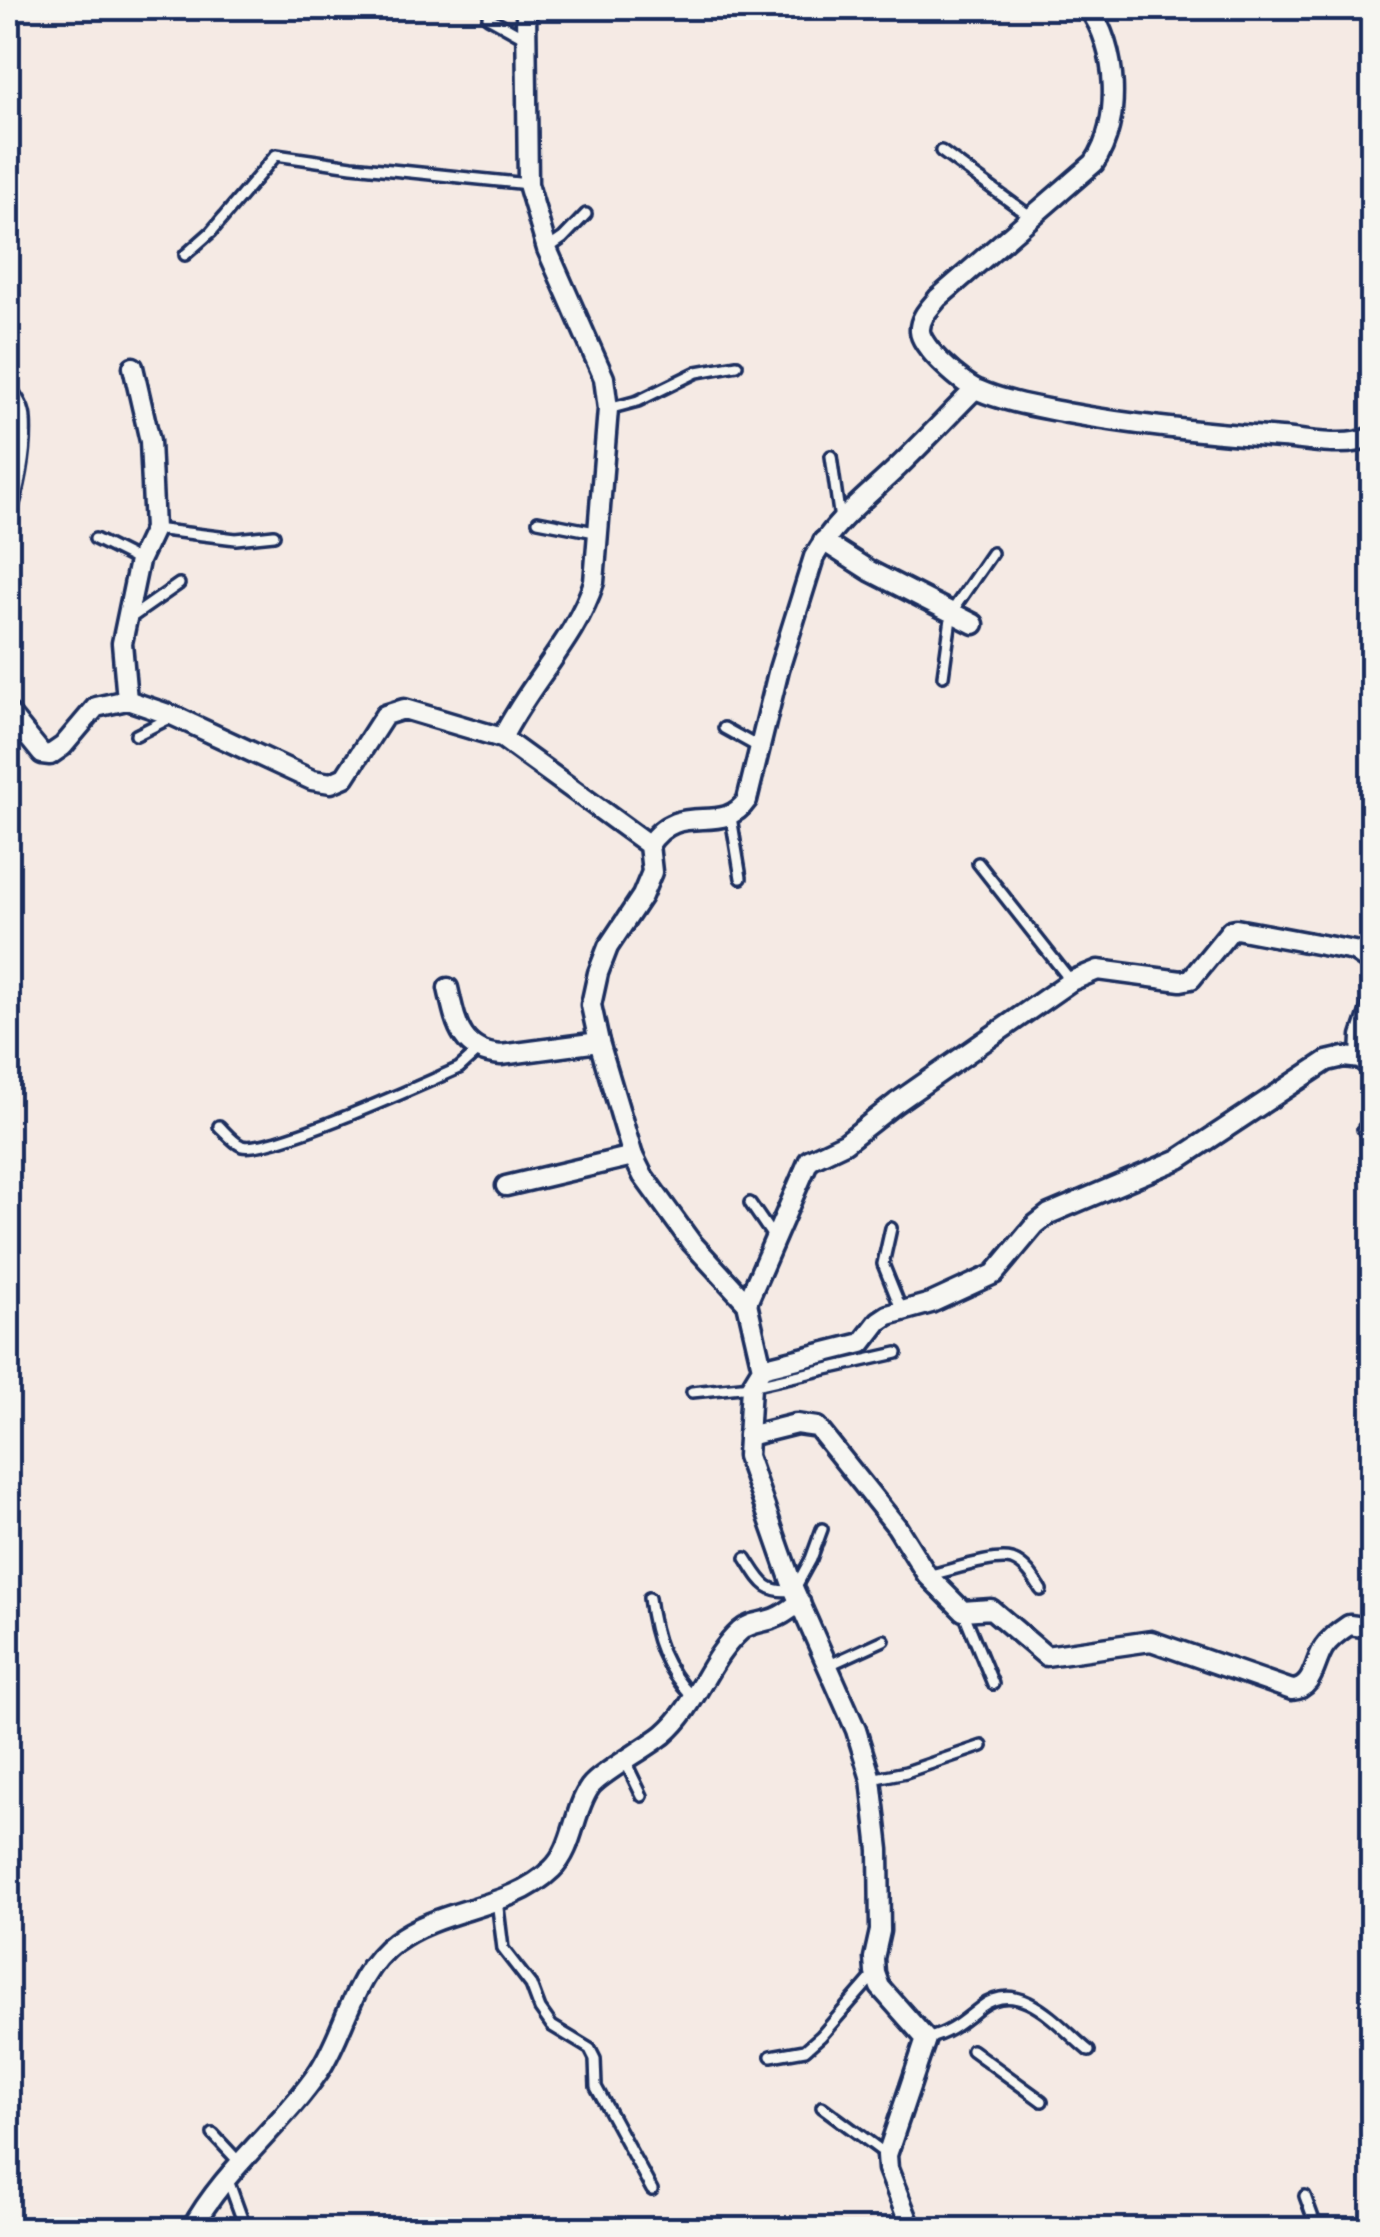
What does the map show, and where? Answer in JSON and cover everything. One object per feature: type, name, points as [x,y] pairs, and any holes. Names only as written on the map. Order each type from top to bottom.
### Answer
[{"type":"street","points":[[502,738],[515,712],[587,605],[594,582],[595,532],[608,410],[604,378],[547,249],[528,184],[526,8]]},
{"type":"street","points":[[1090,8],[1101,26],[1107,50],[1114,100],[1111,132],[1094,163],[954,281],[923,318],[920,330],[932,353],[975,390],[1038,407],[1117,422],[1342,443],[1372,437]]},
{"type":"street","points":[[127,700],[122,644],[139,561],[154,529],[150,442],[133,367]]},
{"type":"street","points":[[912,2230],[888,2170],[887,2155],[926,2039],[880,1986],[875,1973],[880,1931],[879,1850],[871,1779],[856,1730],[797,1596],[747,1456],[751,1386],[762,1368],[747,1302],[668,1211],[632,1156],[591,1005],[608,947],[642,896],[652,872],[649,845],[665,826],[690,818],[731,817],[747,800],[778,669],[814,557],[824,540],[975,390]]},
{"type":"street","points":[[824,540],[870,571],[974,624]]},
{"type":"street","points":[[8,712],[42,754],[50,755],[63,746],[96,707],[127,700],[174,716],[312,780],[331,783],[346,777],[376,725],[392,710],[404,708],[502,738],[649,845]]},
{"type":"street","points":[[747,1302],[809,1160],[846,1143],[896,1103],[1071,981],[1098,970],[1191,979],[1230,930],[1236,929],[1354,950],[1372,963]]},
{"type":"street","points":[[448,988],[461,1034],[479,1050],[502,1056],[599,1042]]},
{"type":"street","points":[[762,1368],[862,1343],[879,1321],[994,1274],[1049,1214],[1178,1159],[1327,1061],[1344,1056],[1366,1064],[1362,1036],[1372,1006]]},
{"type":"street","points":[[506,1186],[632,1156]]},
{"type":"street","points":[[748,1436],[796,1424],[817,1428],[897,1527],[927,1575],[963,1612],[991,1609],[1046,1656],[1151,1642],[1292,1690],[1307,1684],[1324,1646],[1336,1634],[1349,1625],[1364,1627]]},
{"type":"street","points":[[191,2230],[202,2209],[240,2162],[282,2121],[321,2067],[373,1962],[408,1934],[497,1900],[548,1874],[560,1861],[591,1786],[666,1732],[727,1644],[742,1630],[780,1616],[797,1596]]},
{"type":"lane","points":[[488,17],[524,36]]},
{"type":"lane","points":[[942,151],[1030,216]]},
{"type":"lane","points":[[185,255],[211,232],[276,155],[528,184]]},
{"type":"lane","points":[[547,249],[586,214]]},
{"type":"lane","points":[[608,410],[638,401],[697,372],[737,365]]},
{"type":"lane","points":[[8,384],[26,420],[17,494],[8,522]]},
{"type":"lane","points":[[831,456],[840,520]]},
{"type":"lane","points":[[538,520],[595,532]]},
{"type":"lane","points":[[154,529],[236,539],[274,536]]},
{"type":"lane","points":[[95,539],[139,561]]},
{"type":"lane","points":[[943,676],[952,611],[992,553]]},
{"type":"lane","points":[[126,620],[178,584]]},
{"type":"lane","points":[[136,735],[174,716]]},
{"type":"lane","points":[[724,728],[760,748]]},
{"type":"lane","points":[[731,817],[741,878]]},
{"type":"lane","points":[[978,863],[1071,981]]},
{"type":"lane","points":[[219,1126],[240,1146],[252,1147],[287,1137],[459,1068],[479,1050]]},
{"type":"lane","points":[[1363,1128],[1372,1120]]},
{"type":"lane","points":[[750,1203],[774,1238]]},
{"type":"lane","points":[[891,1228],[883,1264],[902,1311]]},
{"type":"lane","points":[[692,1392],[751,1386],[897,1352]]},
{"type":"lane","points":[[746,1558],[761,1582],[777,1592],[797,1596],[822,1529]]},
{"type":"lane","points":[[927,1575],[1013,1560],[1029,1571],[1042,1590]]},
{"type":"lane","points":[[649,1598],[653,1634],[660,1652],[676,1680],[693,1698]]},
{"type":"lane","points":[[963,1612],[993,1684]]},
{"type":"lane","points":[[827,1666],[884,1640]]},
{"type":"lane","points":[[871,1779],[906,1772],[982,1746]]},
{"type":"lane","points":[[626,1762],[642,1796]]},
{"type":"lane","points":[[497,1900],[502,1949],[530,1985],[552,2026],[590,2049],[595,2059],[596,2087],[652,2190]]},
{"type":"lane","points":[[770,2056],[804,2050],[822,2036],[875,1973]]},
{"type":"lane","points":[[926,2039],[954,2035],[990,2001],[1011,1996],[1025,1999],[1088,2052]]},
{"type":"lane","points":[[972,2050],[1042,2101]]},
{"type":"lane","points":[[822,2107],[887,2155]]},
{"type":"lane","points":[[213,2134],[240,2162]]},
{"type":"lane","points":[[228,2180],[246,2230]]},
{"type":"lane","points":[[1305,2196],[1313,2218],[1310,2230]]}]
